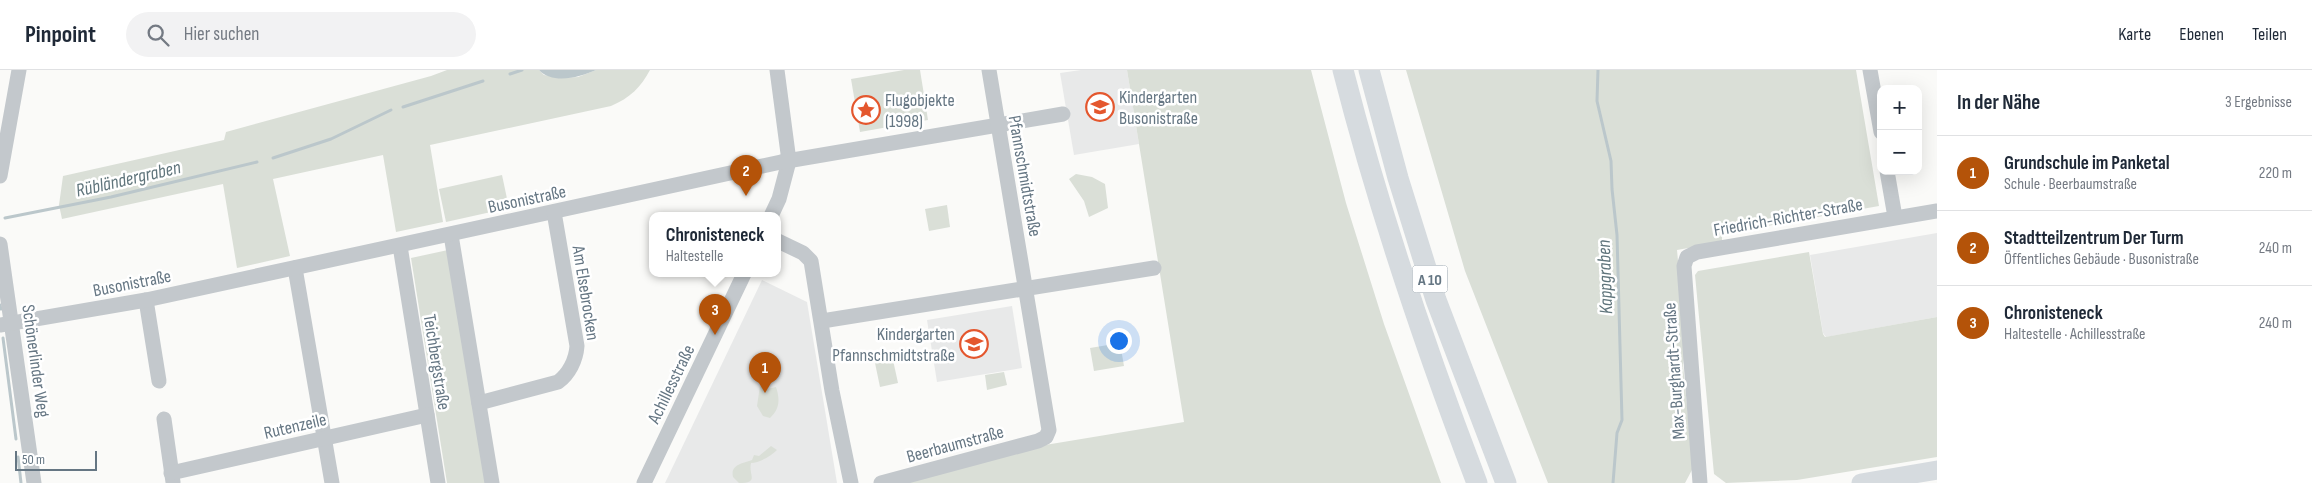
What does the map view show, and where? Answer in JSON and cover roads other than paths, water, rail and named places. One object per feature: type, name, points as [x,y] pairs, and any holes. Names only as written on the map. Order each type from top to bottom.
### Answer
[{"type":"highway","name":"A 10","points":[[1343,70],[1370,175],[1429,357],[1477,483]]},
{"type":"highway","name":"A 10","points":[[1369,70],[1398,178],[1436,300],[1506,483]]},
{"type":"main road","points":[[1861,483],[1937,470]]},
{"type":"street","points":[[0,176],[20,70]]},
{"type":"street","points":[[773,212],[779,199],[789,161],[777,70]]},
{"type":"street","name":"Pfannschmidtstraße","points":[[989,70],[1049,430],[1046,437],[1038,441]]},
{"type":"street","points":[[1870,70],[1881,130]]},
{"type":"street","name":"Busonistraße","points":[[6,324],[146,300],[789,161],[1063,114]]},
{"type":"street","points":[[1888,175],[1895,217]]},
{"type":"street","name":"Friedrich-Richter-Straße","points":[[1687,257],[1696,252],[1937,211]]},
{"type":"street","name":"Am Elsebrocken","points":[[479,402],[558,382],[567,373],[576,354],[577,346],[554,212]]},
{"type":"street","points":[[451,235],[492,483]]},
{"type":"street","points":[[781,242],[803,253],[811,260],[838,420],[851,483]]},
{"type":"street","name":"Schönerlinder Weg","points":[[0,244],[6,324],[34,483]]},
{"type":"street","name":"Teichbergstraße","points":[[400,246],[438,483]]},
{"type":"street","name":"Max-Burghardt-Straße","points":[[1687,257],[1684,266],[1700,483]]},
{"type":"street","points":[[295,268],[332,483]]},
{"type":"street","points":[[822,321],[1154,268]]},
{"type":"street","name":"Achillesstraße","points":[[644,483],[743,277]]},
{"type":"street","points":[[146,300],[159,381]]},
{"type":"street","name":"Rutenzeile","points":[[172,478],[427,415]]},
{"type":"street","points":[[164,419],[172,478]]},
{"type":"street","name":"Beerbaumstraße","points":[[882,483],[1038,441]]},
{"type":"waterway","points":[[510,74],[522,70]]},
{"type":"waterway","name":"Kappgraben","points":[[1598,70],[1597,101],[1611,161],[1617,235],[1622,420],[1617,433],[1613,483]]},
{"type":"waterway","points":[[403,107],[483,81]]},
{"type":"waterway","name":"Rübländergraben","points":[[273,158],[331,139],[391,110]]},
{"type":"waterway","name":"Rübländergraben","points":[[5,218],[111,197],[257,162]]},
{"type":"waterway","points":[[0,305],[1,309]]},
{"type":"waterway","points":[[3,338],[16,439]]},
{"type":"waterway","points":[[18,457],[21,483]]},
{"type":"place","name":"Kindergarten Busonistraße","points":[[1100,107]]},
{"type":"place","name":"Flugobjekte (1998)","points":[[866,110]]},
{"type":"place","name":"Stadtteilzentrum Der Turm","points":[[746,196]]},
{"type":"place","name":"Chronisteneck","points":[[715,335]]},
{"type":"place","name":"Kindergarten Pfannschmidtstraße","points":[[974,344]]},
{"type":"place","name":"Grundschule im Panketal","points":[[765,393]]}]
